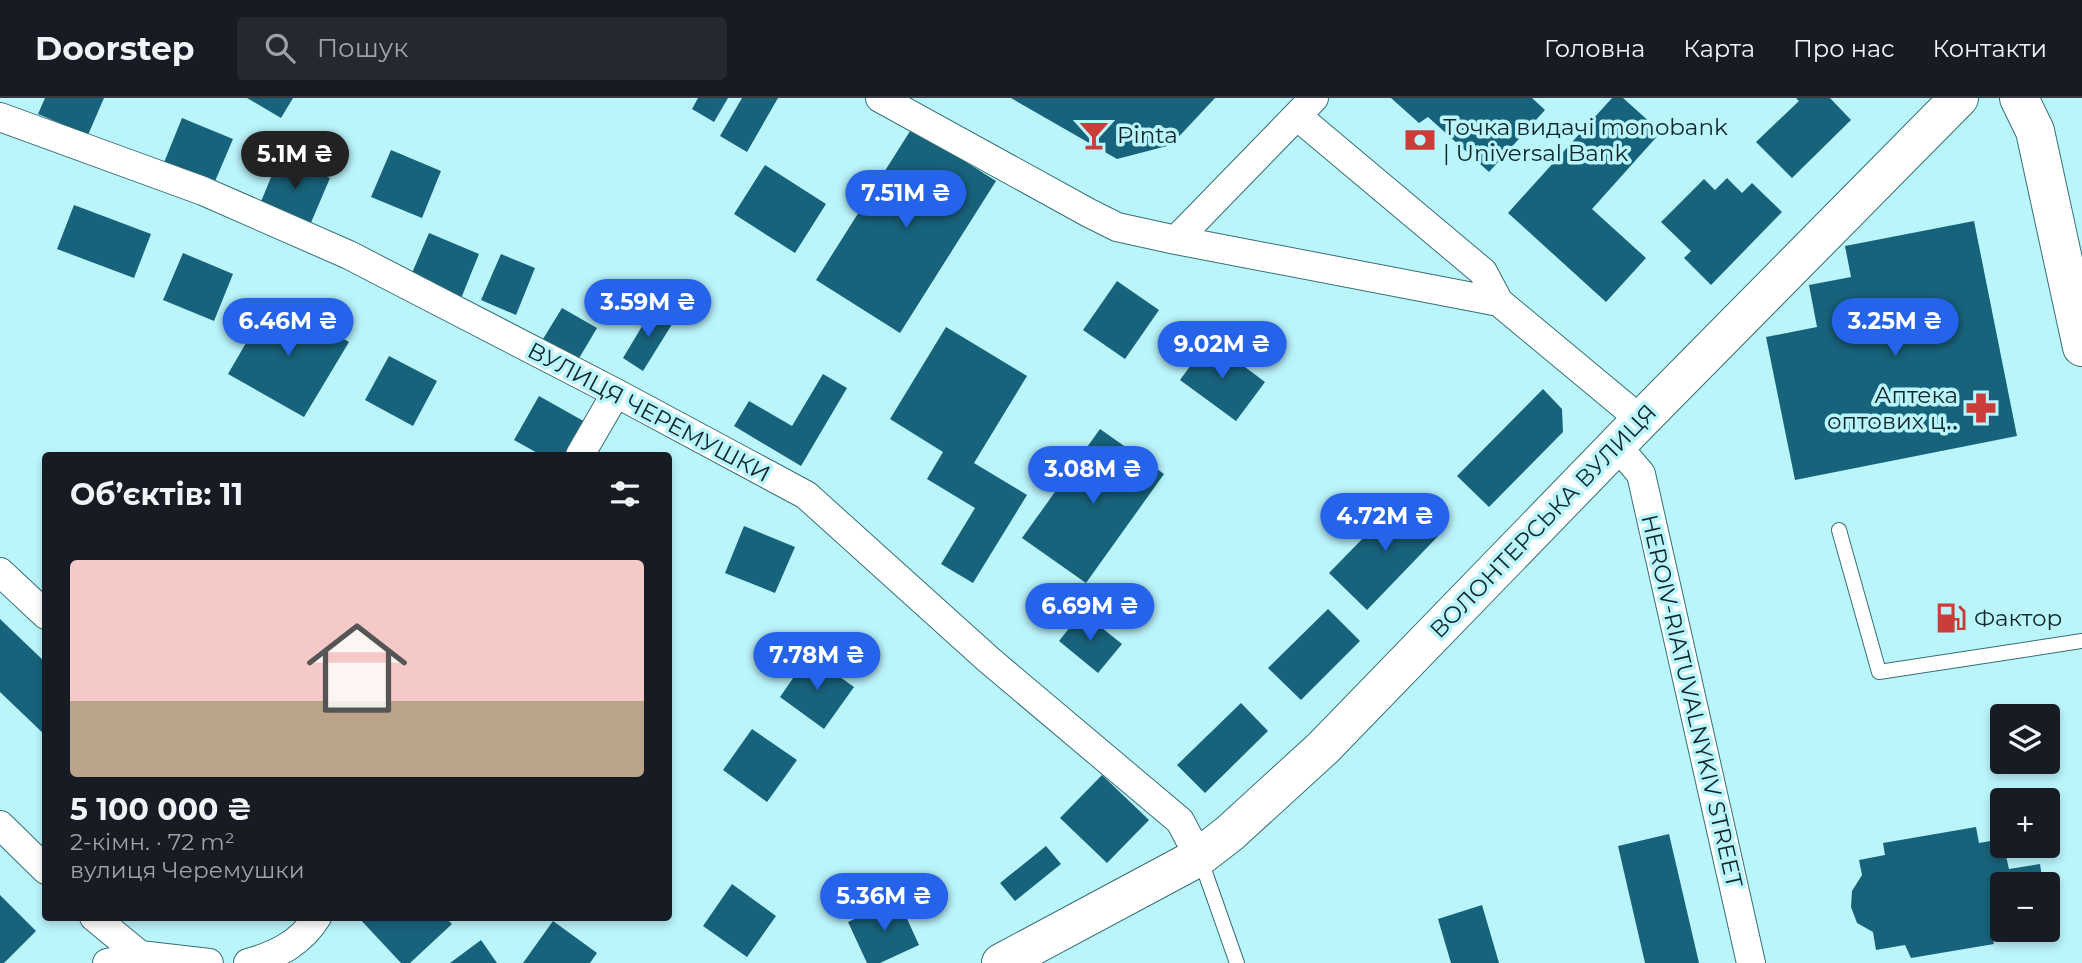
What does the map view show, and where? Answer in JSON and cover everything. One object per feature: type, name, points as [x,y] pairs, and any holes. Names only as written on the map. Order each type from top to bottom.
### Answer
[{"type":"street","points":[[880,98],[1108,222],[1144,235],[1499,302]]},
{"type":"street","name":"ВОЛОНТЕРСЬКА ВУЛИЦЯ","points":[[1001,963],[1199,857],[1323,748],[1959,98]]},
{"type":"street","points":[[2020,98],[2035,131],[2082,347]]},
{"type":"street","points":[[1176,240],[1305,107],[1483,272],[1499,302]]},
{"type":"street","name":"ВУЛИЦЯ ЧЕРЕМУШКИ","points":[[0,117],[203,191],[337,250],[616,393],[806,495],[989,660],[1180,821],[1199,857]]},
{"type":"street","name":"HEROIV-RIATUVALNYKIV STREET","points":[[1499,302],[1629,433],[1641,474],[1751,963]]},
{"type":"street","points":[[582,452],[616,393]]},
{"type":"street","points":[[0,572],[42,611]]},
{"type":"street","points":[[0,825],[42,866]]},
{"type":"street","points":[[99,921],[141,956]]},
{"type":"street","points":[[247,963],[270,957],[306,935],[315,921]]},
{"type":"street","points":[[107,963],[141,956],[209,963]]},
{"type":"lane","points":[[1839,530],[1879,672],[2082,641]]},
{"type":"lane","points":[[1199,857],[1237,963]]},
{"type":"building","points":[[45,98],[104,98],[88,135],[38,114]]},
{"type":"building","points":[[247,98],[293,98],[281,118]]},
{"type":"building","points":[[698,98],[728,98],[714,122],[692,109]]},
{"type":"building","points":[[742,98],[778,98],[747,152],[720,136]]},
{"type":"building","points":[[1011,98],[1215,98],[1171,145],[1117,159]]},
{"type":"building","points":[[1391,98],[1532,98],[1545,110],[1489,172],[1428,117],[1419,123]]},
{"type":"building","points":[[1612,98],[1623,98],[1661,132],[1592,209],[1646,258],[1606,302],[1508,213]]},
{"type":"building","points":[[1796,98],[1830,98],[1851,120],[1792,178],[1756,142],[1799,101]]},
{"type":"building","points":[[182,118],[233,139],[213,186],[163,165]]},
{"type":"building","points":[[912,128],[996,181],[900,333],[816,280]]},
{"type":"building","points":[[391,150],[441,171],[422,218],[371,197]]},
{"type":"building","points":[[279,158],[330,178],[310,225],[260,204]]},
{"type":"building","points":[[765,165],[826,204],[795,253],[734,214]]},
{"type":"building","points":[[1727,178],[1742,193],[1752,183],[1782,212],[1711,285],[1684,258],[1691,251],[1661,222],[1704,179],[1715,190]]},
{"type":"building","points":[[74,205],[151,234],[134,278],[57,249]]},
{"type":"building","points":[[1974,221],[2017,436],[1795,480],[1766,337],[1817,327],[1809,285],[1851,277],[1845,246]]},
{"type":"building","points":[[429,233],[479,254],[460,301],[409,280]]},
{"type":"building","points":[[183,253],[233,274],[214,321],[163,300]]},
{"type":"building","points":[[501,254],[535,268],[516,315],[481,300]]},
{"type":"building","points":[[1117,281],[1159,310],[1125,359],[1083,330]]},
{"type":"building","points":[[272,298],[349,342],[304,417],[228,374]]},
{"type":"building","points":[[562,308],[597,328],[578,360],[543,339]]},
{"type":"building","points":[[653,308],[674,321],[643,371],[623,358]]},
{"type":"building","points":[[946,327],[1027,376],[974,463],[1027,495],[973,583],[941,564],[975,508],[927,479],[943,452],[890,419]]},
{"type":"building","points":[[1209,340],[1265,382],[1236,421],[1180,380]]},
{"type":"building","points":[[389,356],[437,381],[413,426],[365,400]]},
{"type":"building","points":[[823,374],[847,388],[801,466],[734,426],[749,401],[792,426]]},
{"type":"building","points":[[1543,389],[1562,409],[1563,432],[1489,507],[1457,476]]},
{"type":"building","points":[[539,396],[587,423],[570,452],[536,452],[514,440]]},
{"type":"building","points":[[1100,429],[1164,474],[1086,583],[1022,538]]},
{"type":"building","points":[[1404,496],[1442,532],[1367,610],[1329,573]]},
{"type":"building","points":[[744,526],[795,547],[775,593],[725,573]]},
{"type":"building","points":[[1328,609],[1360,641],[1301,700],[1268,668]]},
{"type":"building","points":[[1082,612],[1122,644],[1098,673],[1059,641]]},
{"type":"building","points":[[0,619],[42,659],[42,732],[0,692]]},
{"type":"building","points":[[809,655],[854,687],[824,729],[780,697]]},
{"type":"building","points":[[1241,703],[1268,731],[1205,793],[1177,765]]},
{"type":"building","points":[[752,729],[797,760],[767,802],[723,770]]},
{"type":"building","points":[[1102,775],[1149,820],[1107,863],[1060,818]]},
{"type":"building","points":[[1976,827],[1979,843],[1990,841],[1990,858],[2006,858],[2009,869],[2040,864],[2041,872],[1990,872],[1990,942],[1994,944],[1911,958],[1905,945],[1876,950],[1873,932],[1857,923],[1851,907],[1852,891],[1862,875],[1859,860],[1885,855],[1883,843]]},
{"type":"building","points":[[1669,834],[1699,963],[1645,963],[1618,846]]},
{"type":"building","points":[[1046,846],[1061,864],[1015,901],[1000,883]]},
{"type":"building","points":[[732,884],[776,916],[747,957],[703,926]]},
{"type":"building","points":[[0,895],[36,931],[4,963],[0,963]]},
{"type":"building","points":[[898,899],[919,945],[880,963],[867,963],[848,922]]},
{"type":"building","points":[[1482,905],[1499,963],[1451,963],[1438,919]]},
{"type":"building","points":[[362,921],[449,921],[452,924],[410,963],[401,963]]},
{"type":"building","points":[[553,921],[597,953],[590,963],[523,963]]},
{"type":"building","points":[[481,940],[497,963],[450,963]]},
{"type":"place","name":"Pinta","points":[[1094,135]]},
{"type":"place","name":"Точка видачі monobank | Universal Bank","points":[[1420,140]]},
{"type":"place","name":"Аптека оптових ц‥","points":[[1981,408]]},
{"type":"place","name":"Фактор","points":[[1951,618]]}]
